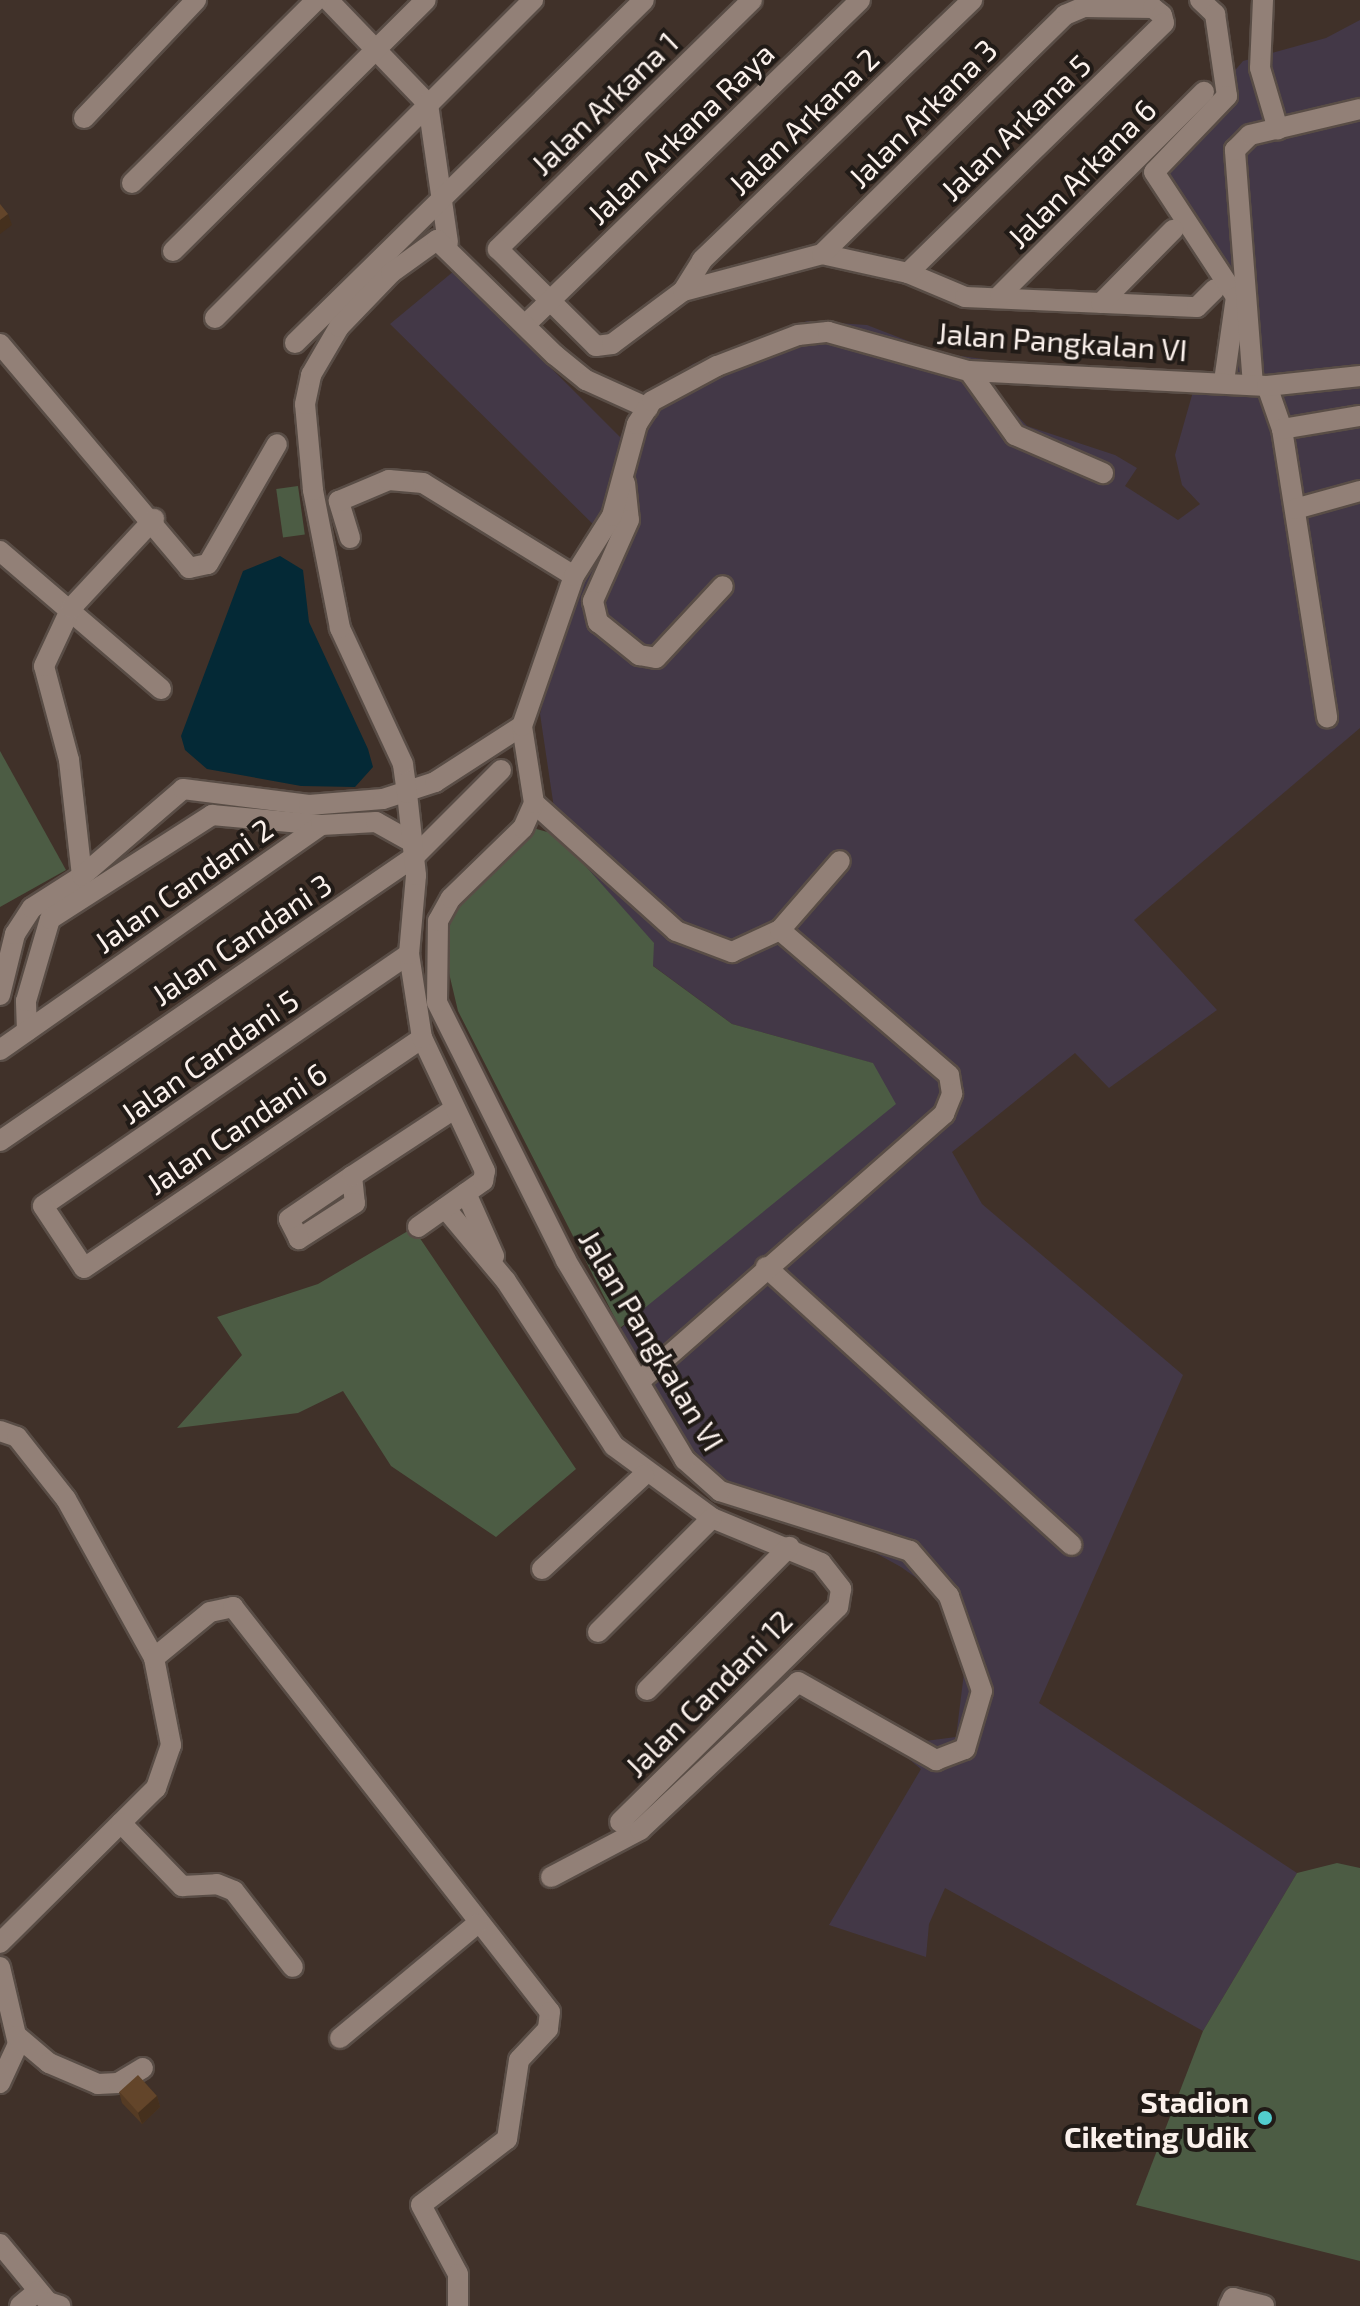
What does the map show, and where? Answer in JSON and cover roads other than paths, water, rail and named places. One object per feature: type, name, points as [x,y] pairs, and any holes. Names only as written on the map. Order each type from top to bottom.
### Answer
[{"type":"street","points":[[159,36],[181,0]]},
{"type":"street","points":[[84,118],[196,0]]},
{"type":"street","points":[[132,183],[316,0]]},
{"type":"street","points":[[328,0],[428,104],[444,197],[448,243],[526,324],[586,380],[648,408],[624,467],[612,516],[574,576],[522,726],[534,803],[676,931],[732,952],[780,930],[840,861]]},
{"type":"street","points":[[173,251],[426,0]]},
{"type":"street","points":[[215,318],[533,0]]},
{"type":"street","points":[[295,343],[644,0]]},
{"type":"street","name":"Jalan Arkana 1","points":[[548,304],[509,266],[498,249],[752,0]]},
{"type":"street","name":"Jalan Arkana Raya","points":[[526,324],[860,0]]},
{"type":"street","name":"Jalan Arkana 2","points":[[683,291],[702,260],[972,0]]},
{"type":"street","points":[[1200,0],[1215,14],[1227,96],[1154,172],[1236,297],[1224,381]]},
{"type":"street","points":[[1263,0],[1260,68],[1278,129]]},
{"type":"street","name":"Jalan Arkana 5","points":[[908,273],[1164,23],[1153,8],[1084,7],[1065,15]]},
{"type":"street","name":"Jalan Arkana 3","points":[[822,254],[1065,15]]},
{"type":"street","name":"Jalan Arkana 6","points":[[1000,295],[1204,92]]},
{"type":"street","points":[[1327,718],[1282,429],[1260,386],[1235,150],[1240,139],[1360,109]]},
{"type":"street","points":[[1101,303],[1173,230]]},
{"type":"street","points":[[418,1227],[483,1181],[485,1171],[422,1038],[409,954],[413,850],[403,764],[340,628],[305,404],[318,355],[339,327],[420,248],[448,243]]},
{"type":"street","points":[[548,304],[589,342],[605,347],[683,291],[822,254],[908,273],[965,297],[1000,295],[1197,307],[1215,289]]},
{"type":"street","name":"Jalan Pangkalan VI","points":[[648,408],[717,366],[798,335],[848,335],[969,371],[1224,381],[1260,386],[1360,376]]},
{"type":"street","points":[[0,344],[154,519],[189,568],[199,570],[243,514],[277,444]]},
{"type":"street","points":[[969,371],[1015,435],[1103,473]]},
{"type":"street","points":[[1282,429],[1360,416]]},
{"type":"street","points":[[624,467],[629,520],[593,601],[598,622],[639,655],[656,658],[723,586]]},
{"type":"street","points":[[350,538],[339,501],[389,480],[423,483],[574,576]]},
{"type":"street","points":[[1295,509],[1360,491]]},
{"type":"street","points":[[82,876],[69,760],[44,666],[71,608],[154,519]]},
{"type":"street","points":[[0,551],[71,608],[161,689]]},
{"type":"street","points":[[0,995],[15,934],[32,908],[82,876],[183,789],[309,805],[407,793],[522,726]]},
{"type":"street","name":"Jalan Candani 3","points":[[0,1141],[413,850],[501,770]]},
{"type":"street","name":"Jalan Pangkalan VI","points":[[534,803],[523,828],[451,898],[438,921],[437,1002],[566,1260],[685,1460],[720,1491],[832,1531],[889,1542],[928,1568],[949,1596],[979,1672],[980,1707],[965,1749],[936,1760],[798,1682],[640,1830],[551,1877]]},
{"type":"street","points":[[27,1031],[26,1001],[50,919],[212,815],[321,825]]},
{"type":"street","name":"Jalan Candani 2","points":[[0,1050],[321,825],[376,822],[413,850]]},
{"type":"street","points":[[640,1381],[766,1267],[944,1114],[952,1094],[949,1075],[780,930]]},
{"type":"street","name":"Jalan Candani 5","points":[[84,1268],[43,1206],[409,954]]},
{"type":"street","name":"Jalan Candani 6","points":[[84,1268],[422,1038]]},
{"type":"street","points":[[352,1176],[454,1109]]},
{"type":"street","points":[[466,1193],[506,1281]]},
{"type":"street","points":[[445,1208],[506,1281],[614,1446],[644,1475],[712,1518],[789,1547],[647,1690]]},
{"type":"street","points":[[766,1267],[1072,1545]]},
{"type":"street","points":[[0,1431],[17,1437],[66,1499],[154,1658],[171,1745],[156,1788],[0,1943]]},
{"type":"street","points":[[542,1569],[644,1475]]},
{"type":"street","points":[[598,1632],[712,1518]]},
{"type":"street","name":"Jalan Candani 12","points":[[620,1822],[838,1607],[841,1589],[821,1563],[789,1547]]},
{"type":"street","points":[[154,1658],[210,1612],[233,1607],[552,2021],[519,2060],[507,2139],[421,2205],[458,2274],[458,2306]]},
{"type":"street","points":[[121,1823],[182,1886],[217,1884],[234,1891],[293,1967]]},
{"type":"street","points":[[340,2038],[477,1924]]},
{"type":"street","points":[[0,1967],[17,2036],[0,2083]]},
{"type":"street","points":[[17,2036],[49,2063],[98,2084],[118,2083],[143,2068]]},
{"type":"street","points":[[0,2244],[38,2291],[60,2306]]},
{"type":"street","points":[[20,2306],[38,2291]]},
{"type":"street","points":[[1229,2306],[1233,2298],[1264,2306]]},
{"type":"water","points":[[280,556],[303,570],[309,622],[368,749],[373,767],[355,787],[301,786],[207,769],[185,750],[181,736],[243,571]]},
{"type":"place","name":"Stadion Ciketing Udik","points":[[1265,2118]]}]
